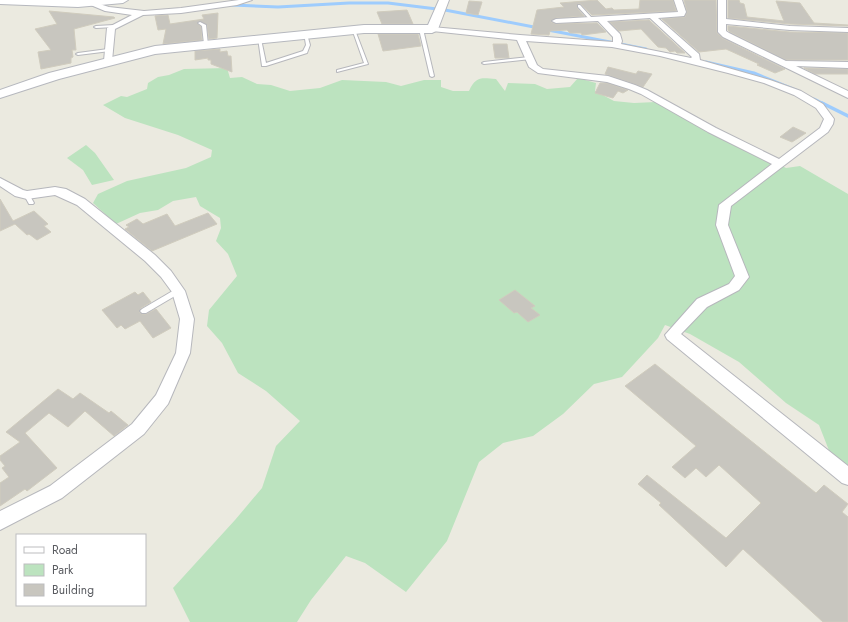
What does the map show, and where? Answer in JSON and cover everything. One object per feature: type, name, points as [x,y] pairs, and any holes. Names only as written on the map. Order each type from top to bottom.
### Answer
[{"type":"street","points":[[0,1],[90,3],[123,0]]},
{"type":"street","points":[[90,3],[101,8],[142,14],[237,3],[248,0]]},
{"type":"street","points":[[427,29],[444,0]]},
{"type":"street","points":[[556,21],[681,14],[682,12],[678,0]]},
{"type":"street","points":[[722,0],[722,32],[848,95]]},
{"type":"street","points":[[108,56],[111,28],[142,14]]},
{"type":"street","points":[[652,16],[696,56],[695,62]]},
{"type":"street","points":[[595,19],[616,36],[618,41],[615,46]]},
{"type":"street","points":[[722,21],[790,28],[848,30]]},
{"type":"street","points":[[0,94],[108,56],[206,44],[353,30],[427,29],[615,46],[742,72],[768,81],[817,104],[829,118],[828,124],[824,130],[781,164],[725,205],[722,225],[742,277],[734,287],[702,303],[672,335],[848,477]]},
{"type":"street","points":[[520,38],[533,67],[541,71],[608,79],[638,89],[712,130],[781,164]]},
{"type":"street","points":[[783,62],[848,65]]},
{"type":"street","points":[[830,85],[848,86]]},
{"type":"street","points":[[0,181],[29,199],[55,192],[68,194],[81,202],[150,258],[166,274],[178,291],[187,319],[183,353],[162,399],[138,429],[56,492],[0,521]]},
{"type":"lane","points":[[579,6],[595,19]]},
{"type":"lane","points":[[200,23],[204,25],[206,44]]},
{"type":"lane","points":[[96,27],[114,26]]},
{"type":"lane","points":[[427,29],[432,76]]},
{"type":"lane","points":[[339,71],[366,64],[353,30]]},
{"type":"lane","points":[[259,39],[264,65],[305,52],[308,45],[305,34]]},
{"type":"lane","points":[[78,54],[108,56]]},
{"type":"lane","points":[[484,63],[529,58]]},
{"type":"lane","points":[[144,310],[178,291]]},
{"type":"green space","points":[[227,68],[230,78],[242,77],[257,84],[271,85],[290,91],[320,88],[342,80],[386,82],[401,86],[424,80],[441,80],[441,87],[453,91],[469,91],[477,80],[486,78],[496,79],[505,91],[508,83],[535,84],[547,89],[570,87],[578,78],[596,83],[595,91],[614,101],[634,103],[656,102],[786,168],[800,166],[848,194],[848,467],[830,453],[819,425],[786,403],[739,362],[690,334],[665,325],[658,338],[622,377],[594,384],[563,414],[533,436],[503,443],[479,462],[447,541],[406,592],[365,563],[346,556],[311,600],[297,622],[190,622],[173,588],[262,488],[276,446],[300,421],[266,391],[238,373],[222,343],[207,326],[209,310],[237,276],[228,254],[216,241],[221,228],[220,218],[200,206],[196,197],[173,201],[158,210],[140,213],[116,224],[93,203],[98,194],[127,181],[186,168],[211,157],[212,150],[178,135],[125,118],[103,105],[121,96],[127,97],[147,89],[148,83],[158,77],[169,75],[184,69]]},
{"type":"green space","points":[[86,145],[95,153],[114,180],[92,185],[83,170],[67,158]]},
{"type":"building","points":[[597,0],[606,9],[612,8],[614,10],[639,9],[640,0],[673,0],[676,11],[592,15],[581,4],[578,4],[577,8],[584,16],[556,18],[551,22],[556,24],[597,23],[606,32],[582,35],[581,33],[570,33],[567,30],[550,31],[549,35],[531,34],[537,10],[564,7],[560,3]]},
{"type":"building","points":[[684,0],[716,0],[717,33],[722,38],[785,69],[775,73],[726,49],[699,52],[662,19],[685,17],[687,12]]},
{"type":"building","points":[[728,0],[739,0],[740,3],[744,4],[747,17],[784,21],[776,1],[800,3],[814,23],[848,26],[790,24],[728,18]]},
{"type":"building","points":[[469,1],[482,2],[478,15],[466,13]]},
{"type":"building","points":[[407,10],[413,24],[382,24],[377,12]]},
{"type":"building","points":[[49,11],[115,18],[74,29],[76,50],[72,50],[73,57],[71,58],[71,63],[41,69],[38,52],[51,50],[35,29],[57,24]]},
{"type":"building","points":[[218,13],[217,38],[209,39],[207,25],[199,21],[197,23],[201,27],[202,40],[163,44],[166,29],[158,30],[155,16],[168,15],[170,24],[204,19],[202,15]]},
{"type":"building","points":[[649,20],[685,53],[677,53],[675,51],[670,52],[666,48],[658,47],[641,29],[619,31],[610,22]]},
{"type":"building","points":[[728,26],[790,32],[848,33],[848,60],[786,60],[730,32],[728,30]]},
{"type":"building","points":[[378,34],[418,34],[421,46],[383,51]]},
{"type":"building","points":[[493,44],[507,44],[509,58],[495,58]]},
{"type":"building","points":[[220,49],[220,52],[227,51],[228,56],[231,56],[232,72],[211,64],[211,60],[208,60],[208,58],[195,60],[195,51]]},
{"type":"building","points":[[608,67],[636,74],[638,71],[652,74],[643,87],[605,74]]},
{"type":"building","points":[[804,68],[848,69],[848,74],[815,74]]},
{"type":"building","points":[[600,83],[607,83],[628,90],[623,93],[618,91],[613,98],[595,93]]},
{"type":"building","points":[[793,127],[806,133],[792,142],[780,137]]},
{"type":"building","points":[[0,199],[13,221],[34,211],[48,224],[44,226],[51,232],[37,240],[29,234],[27,235],[15,224],[0,231]]},
{"type":"building","points":[[208,213],[217,224],[152,251],[125,229],[129,227],[126,225],[137,219],[143,224],[167,214],[175,226]]},
{"type":"building","points":[[515,290],[535,306],[531,308],[540,315],[528,322],[517,312],[514,313],[499,300]]},
{"type":"building","points":[[135,292],[138,295],[143,292],[151,302],[141,308],[139,312],[146,314],[156,309],[171,328],[153,338],[140,321],[125,329],[121,325],[117,328],[102,310]]},
{"type":"building","points":[[655,364],[816,493],[824,485],[848,504],[842,512],[848,517],[848,622],[823,622],[743,549],[726,567],[659,505],[661,503],[638,484],[647,475],[726,538],[761,503],[719,465],[706,477],[696,468],[685,478],[672,467],[696,446],[625,386]]},
{"type":"building","points":[[58,389],[73,399],[80,393],[109,413],[111,411],[128,425],[114,436],[85,411],[68,427],[49,413],[25,433],[57,468],[27,491],[25,489],[0,506],[0,483],[9,477],[2,468],[5,466],[0,460],[0,456],[20,442],[6,432]]},
{"type":"waterway","points":[[232,5],[278,7],[349,3],[388,3],[445,10],[539,28]]},
{"type":"waterway","points":[[548,30],[646,49]]},
{"type":"waterway","points":[[706,62],[754,73],[798,91]]},
{"type":"waterway","points":[[814,99],[848,116]]}]
